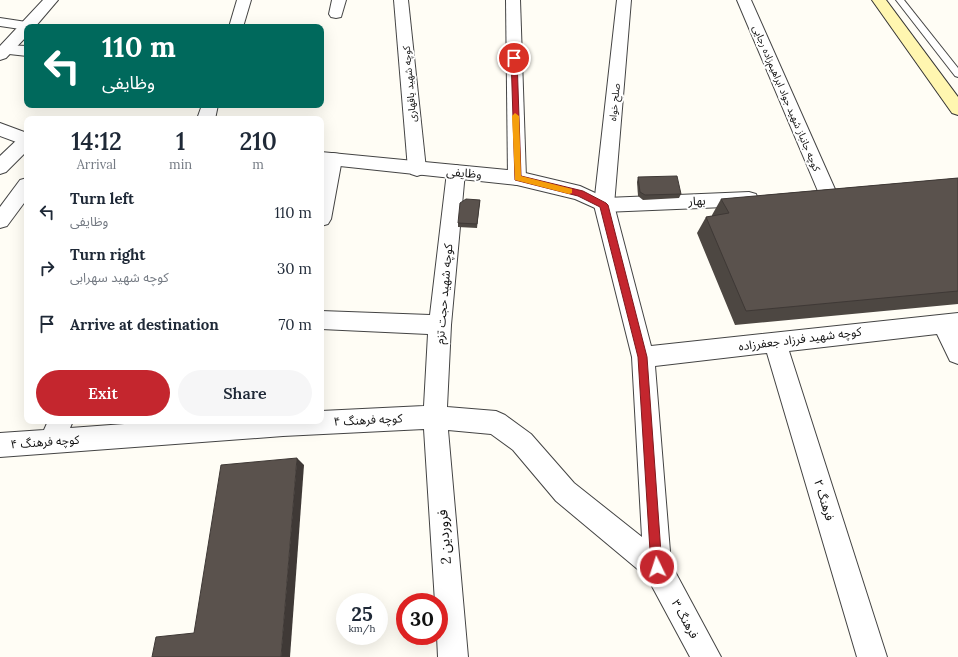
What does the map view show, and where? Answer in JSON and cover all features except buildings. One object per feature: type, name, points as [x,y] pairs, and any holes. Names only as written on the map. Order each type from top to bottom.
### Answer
[{"type":"main road","points":[[879,0],[915,34],[956,104]]},
{"type":"street","points":[[30,24],[51,0]]},
{"type":"street","points":[[237,24],[244,0]]},
{"type":"street","name":"کوچه شهید یاقهاری","points":[[401,0],[417,169]]},
{"type":"street","points":[[513,0],[517,178]]},
{"type":"street","name":"صلح خواه","points":[[604,205],[624,0]]},
{"type":"street","name":"کوچه جانباز شهید جواد ابراهیم‌زاده رجایی","points":[[744,0],[829,196]]},
{"type":"street","points":[[0,22],[24,26]]},
{"type":"street","points":[[2,53],[24,30]]},
{"type":"street","points":[[2,53],[24,51]]},
{"type":"street","points":[[0,129],[24,139]]},
{"type":"street","points":[[0,166],[24,143]]},
{"type":"street","points":[[324,189],[327,159]]},
{"type":"street","name":"وظایفی","points":[[327,159],[517,178],[580,193],[604,205]]},
{"type":"street","name":"کوچه شهید حجت تزم","points":[[435,417],[440,325],[456,172]]},
{"type":"street","points":[[0,221],[24,189]]},
{"type":"street","name":"بهار","points":[[604,205],[767,199]]},
{"type":"street","name":"فرهنگ ۳","points":[[604,205],[643,357],[657,567],[706,657]]},
{"type":"street","points":[[324,320],[440,325]]},
{"type":"street","points":[[950,322],[958,354]]},
{"type":"street","name":"کوچه شهید فرزاد جعفرزاده","points":[[643,357],[950,322]]},
{"type":"street","name":"فرهنگ ۲","points":[[775,342],[872,657]]},
{"type":"street","name":"کوچه فرهنگ ۴","points":[[324,421],[435,417],[496,423],[522,442],[565,492],[657,567]]},
{"type":"street","name":"فروردین 2","points":[[435,417],[453,657]]},
{"type":"street","name":"کوچه فرهنگ ۴","points":[[0,445],[56,431],[233,424]]},
{"type":"lane","points":[[900,0],[915,34],[958,74]]},
{"type":"slow traffic","points":[[515,116],[517,178],[569,191]]},
{"type":"route","points":[[514,58],[517,178],[580,193],[604,205],[643,357],[657,567]]}]
